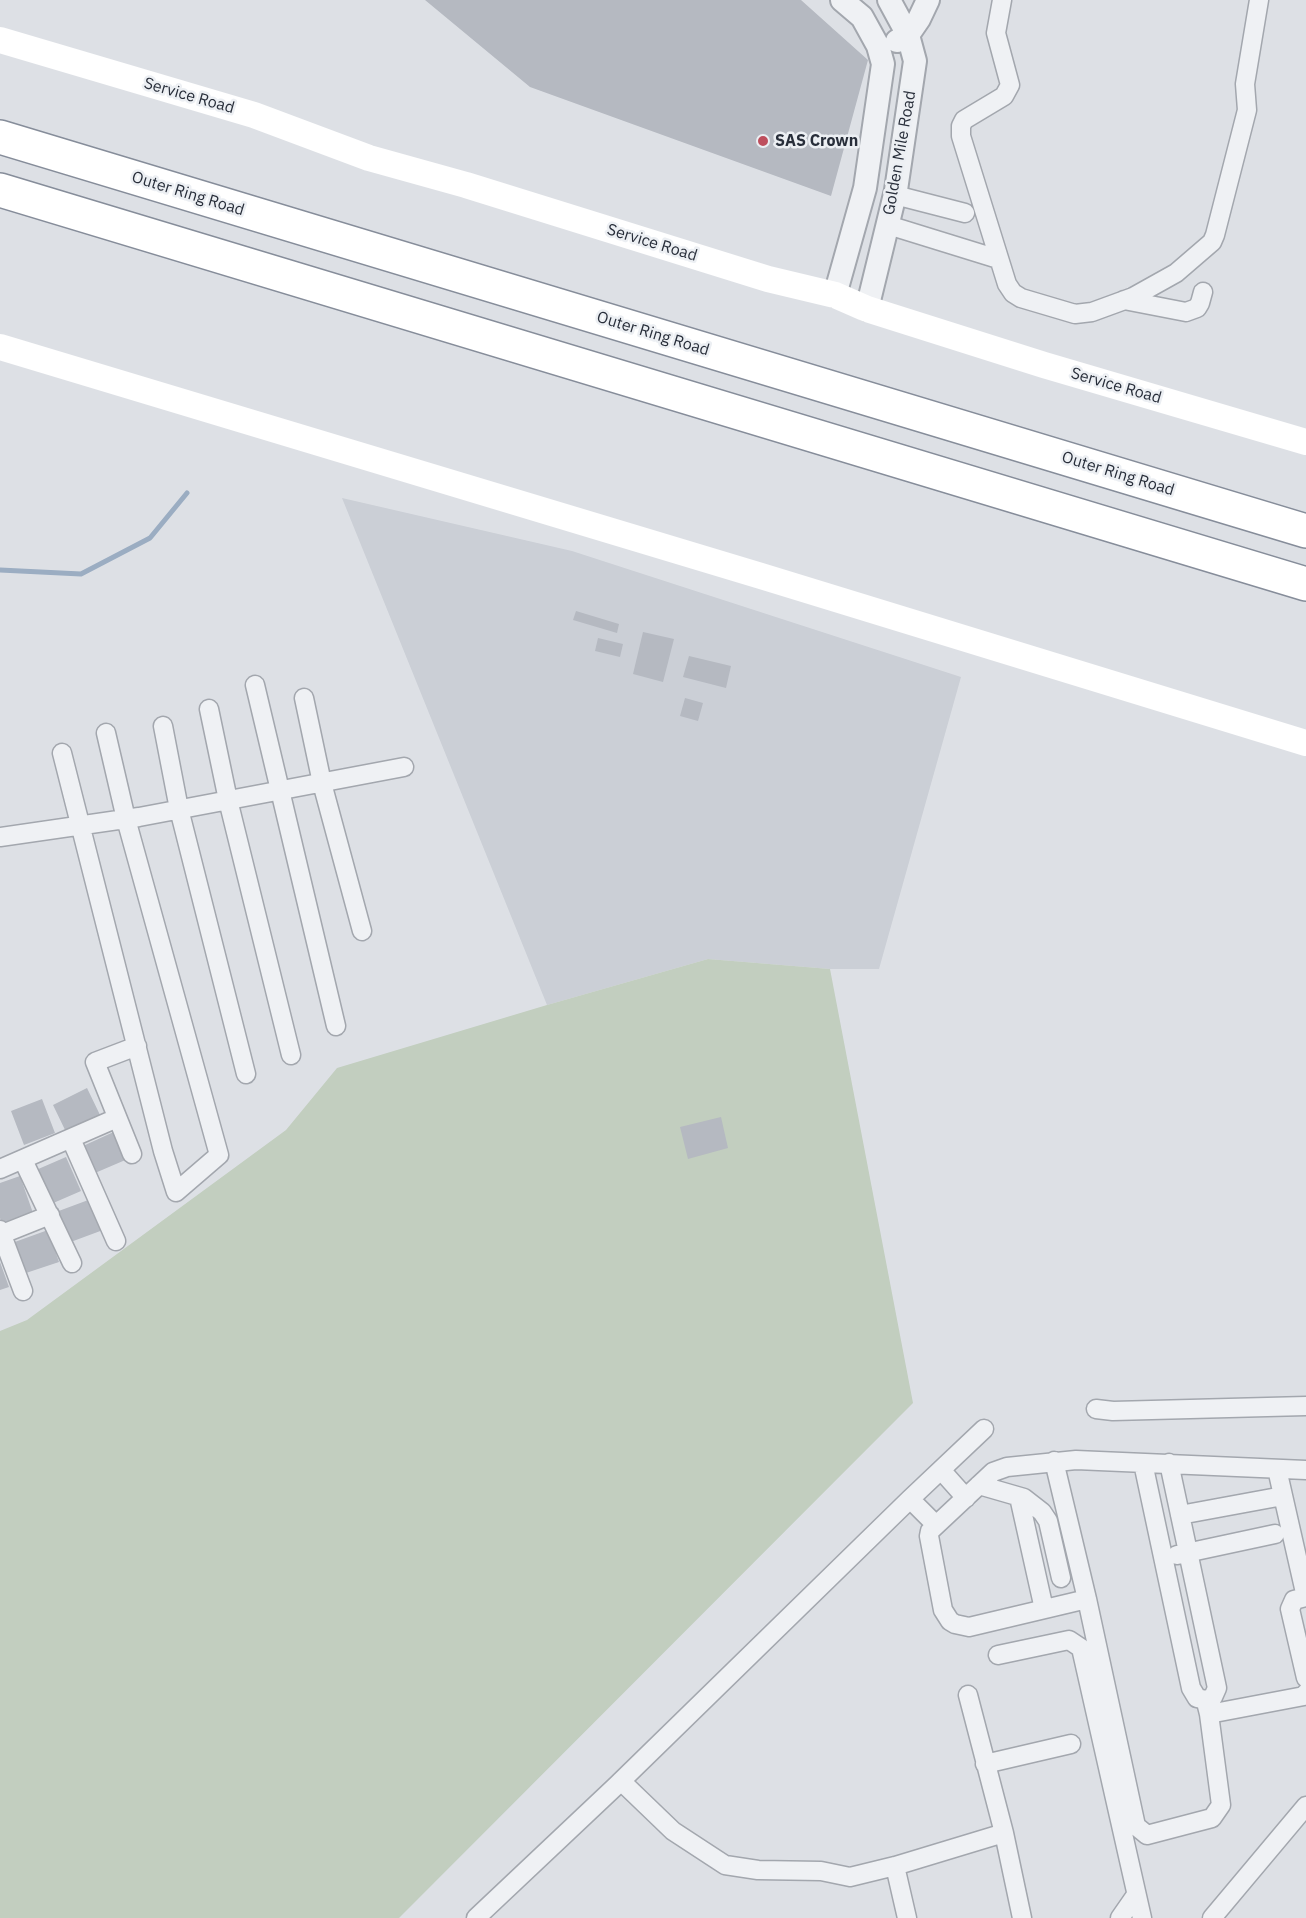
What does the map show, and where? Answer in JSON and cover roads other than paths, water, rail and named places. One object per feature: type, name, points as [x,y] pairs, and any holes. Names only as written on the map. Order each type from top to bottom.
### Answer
[{"type":"highway","name":"Outer Ring Road","points":[[0,136],[1306,531]]},
{"type":"highway","points":[[0,190],[1306,584]]},
{"type":"main road","name":"Service Road","points":[[0,40],[254,115],[369,158],[466,185],[768,279],[836,295],[867,309],[1044,365],[1306,442]]},
{"type":"main road","points":[[0,347],[1306,743]]},
{"type":"street","name":"Golden Mile Road","points":[[836,295],[866,188],[883,64],[880,51],[862,17],[842,0]]},
{"type":"street","name":"Golden Mile Road","points":[[867,309],[895,195],[915,61],[908,34],[889,0]]},
{"type":"street","points":[[880,51],[908,34],[919,19],[928,0]]},
{"type":"street","points":[[1002,0],[996,33],[1010,85],[1004,96],[964,120],[960,131],[1007,284],[1013,293],[1021,298],[1075,314],[1092,312],[1124,300],[1176,273],[1208,247],[1215,235],[1247,110],[1245,84],[1259,0]]},
{"type":"street","points":[[895,195],[965,213]]},
{"type":"street","points":[[888,225],[998,259]]},
{"type":"street","points":[[1124,300],[1186,312],[1197,308],[1203,292]]},
{"type":"street","points":[[255,685],[336,1026]]},
{"type":"street","points":[[304,698],[322,783],[362,931]]},
{"type":"street","points":[[209,709],[228,800],[291,1055]]},
{"type":"street","points":[[163,726],[180,809],[246,1074]]},
{"type":"street","points":[[62,753],[176,1192],[219,1155],[126,819],[106,733]]},
{"type":"street","points":[[0,837],[126,819],[404,767]]},
{"type":"street","points":[[132,1154],[94,1062],[137,1047]]},
{"type":"street","points":[[0,1169],[117,1118]]},
{"type":"street","points":[[71,1139],[116,1240]]},
{"type":"street","points":[[23,1160],[72,1263]]},
{"type":"street","points":[[23,1292],[1,1233],[50,1215]]},
{"type":"street","points":[[1096,1409],[1113,1411],[1306,1406]]},
{"type":"street","points":[[476,1918],[621,1781],[984,1429]]},
{"type":"street","points":[[1054,1461],[1087,1599],[1136,1826],[1147,1835],[1212,1818],[1221,1805],[1207,1707],[1216,1688],[1169,1463]]},
{"type":"street","points":[[1087,1599],[962,1627],[950,1621],[944,1610],[929,1536],[930,1531],[993,1472],[1001,1468],[1054,1461],[1169,1463],[1306,1470]]},
{"type":"street","points":[[1143,1463],[1191,1688],[1197,1698],[1207,1707],[1304,1696],[1306,1693]]},
{"type":"street","points":[[1277,1469],[1306,1597],[1294,1600],[1290,1609],[1306,1678]]},
{"type":"street","points":[[941,1470],[972,1491],[1019,1497],[1042,1512],[1048,1521],[1061,1578]]},
{"type":"street","points":[[1180,1515],[1283,1496]]},
{"type":"street","points":[[1019,1497],[1044,1609]]},
{"type":"street","points":[[910,1499],[936,1525]]},
{"type":"street","points":[[1164,1558],[1275,1534]]},
{"type":"street","points":[[998,1655],[1069,1640],[1080,1648],[1142,1918]]},
{"type":"street","points":[[968,1695],[1004,1833],[1022,1918]]},
{"type":"street","points":[[986,1764],[1071,1744]]},
{"type":"street","points":[[621,1781],[673,1831],[725,1865],[758,1869],[821,1871],[850,1877],[1004,1833]]},
{"type":"street","points":[[1212,1918],[1306,1806]]},
{"type":"street","points":[[895,1866],[907,1918]]},
{"type":"street","points":[[1119,1918],[1136,1894]]},
{"type":"waterway","points":[[0,570],[81,574],[150,538],[187,493]]},
{"type":"place","name":"SAS Crown","points":[[763,141]]}]
